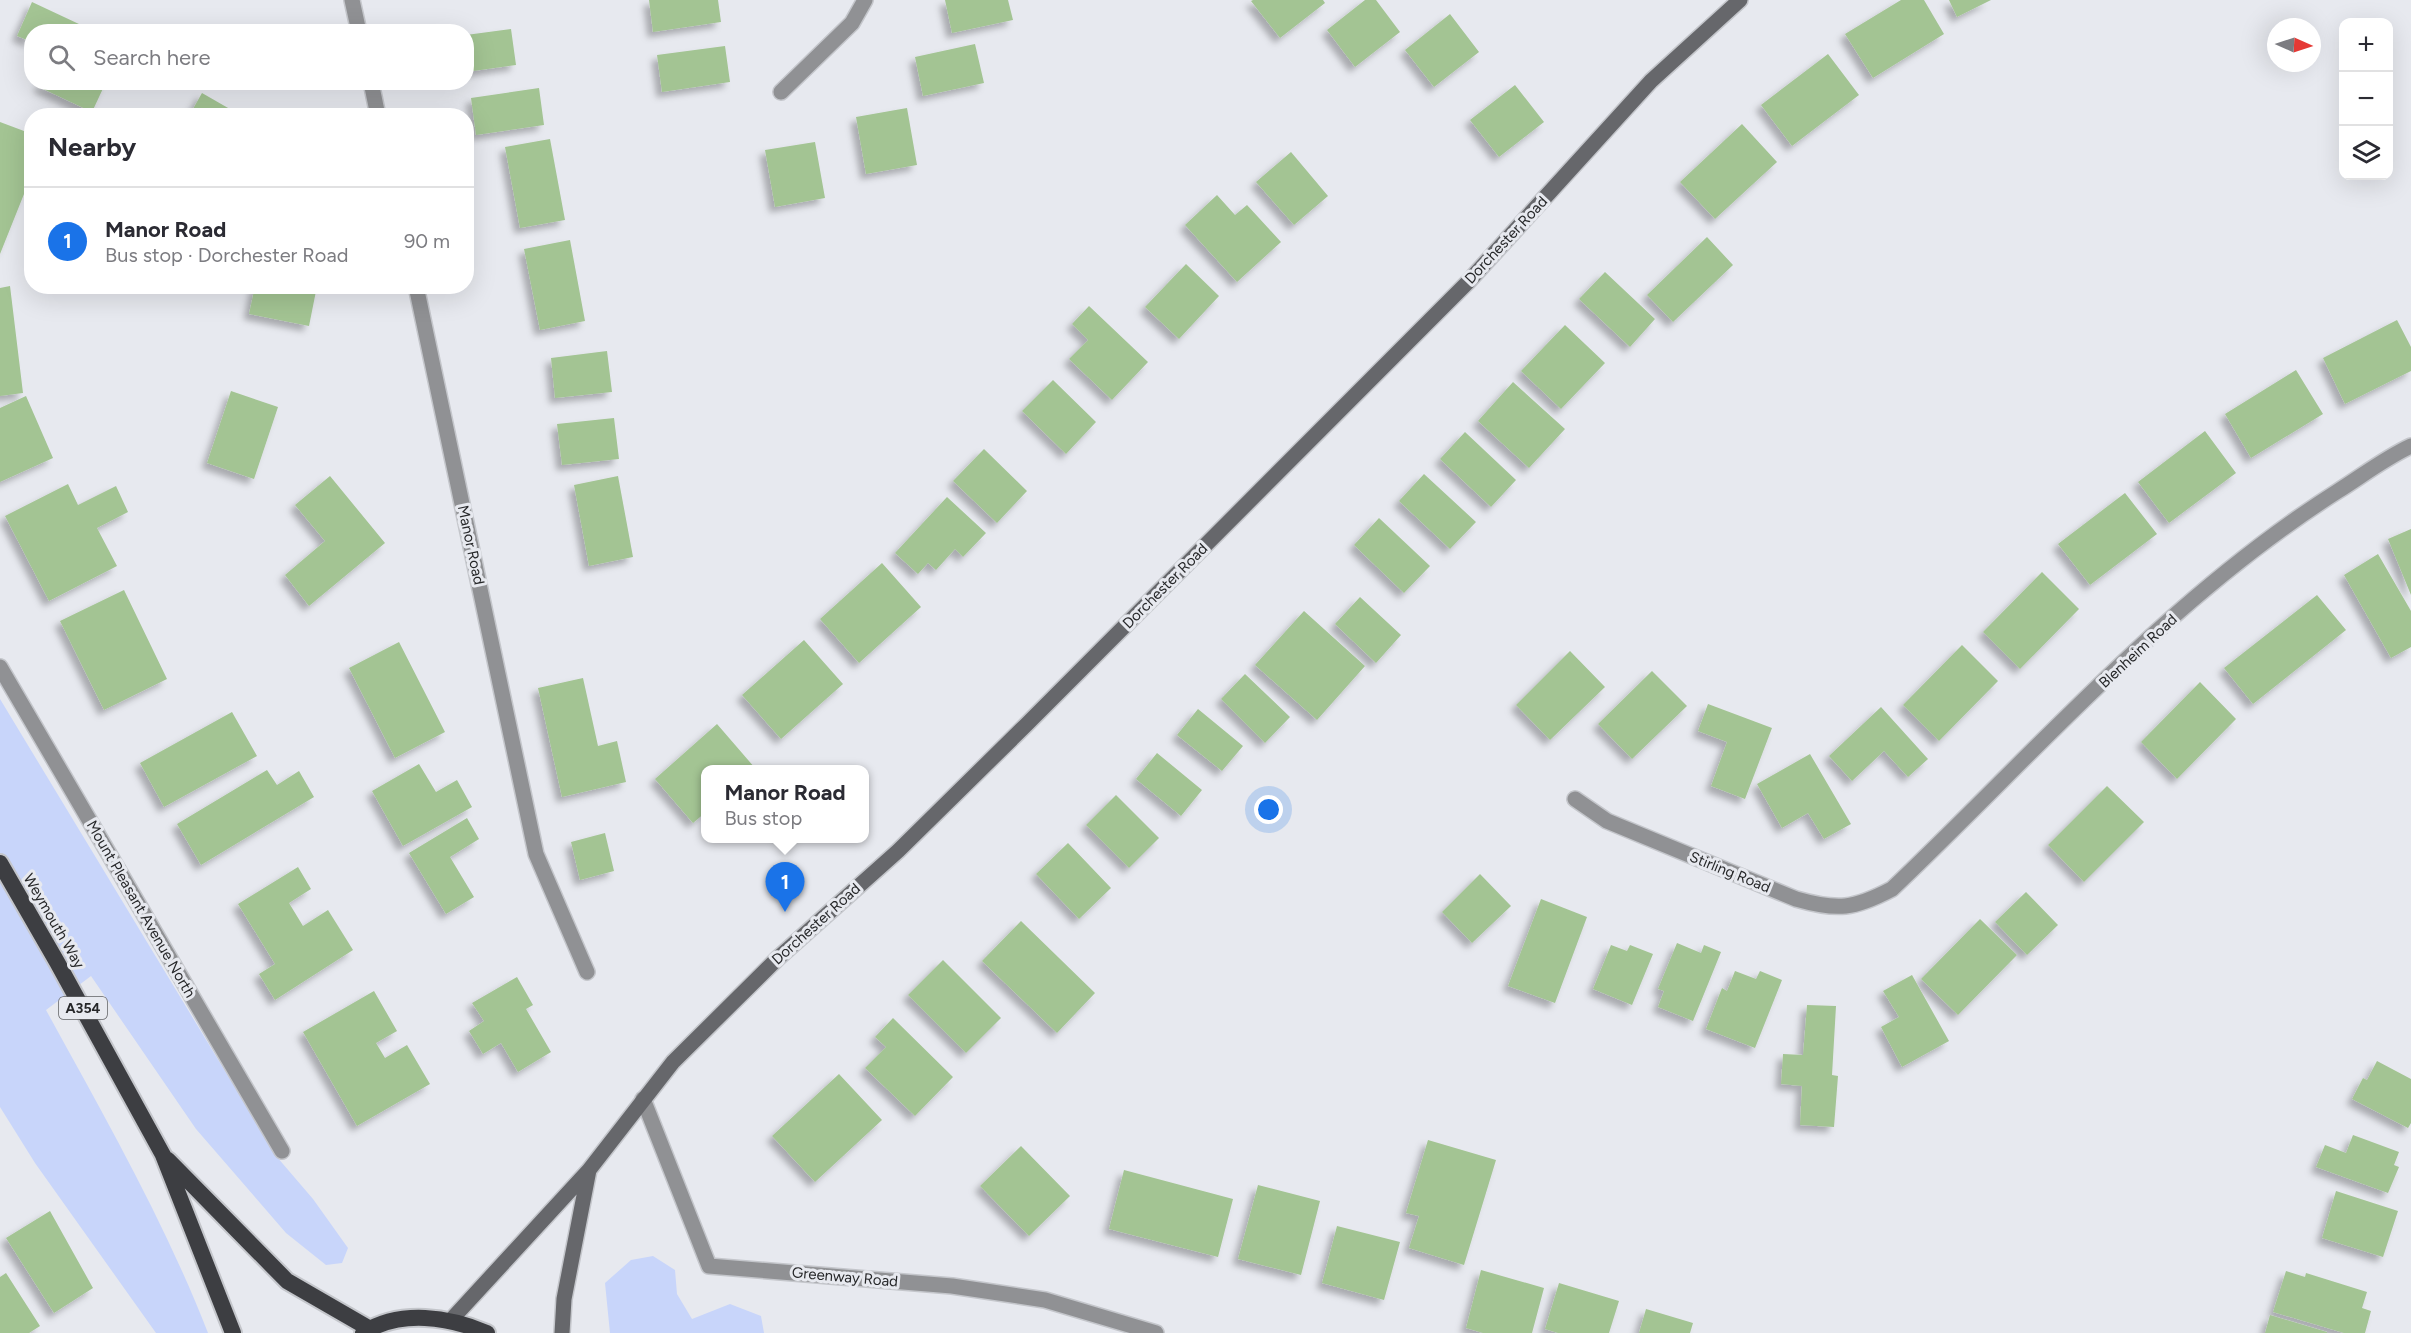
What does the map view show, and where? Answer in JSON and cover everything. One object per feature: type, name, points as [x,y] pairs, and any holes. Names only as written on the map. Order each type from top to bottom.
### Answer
[{"type":"highway","name":"Weymouth Way","points":[[0,863],[163,1155],[232,1333]]},
{"type":"highway","name":"Weymouth Way","points":[[163,1155],[287,1281],[367,1331]]},
{"type":"highway","name":"A354","points":[[367,1331],[396,1321],[423,1318],[451,1320],[488,1333]]},
{"type":"main road","name":"Dorchester Road","points":[[451,1320],[589,1170],[672,1062],[778,958],[898,851],[1468,282],[1651,81],[1740,0]]},
{"type":"main road","name":"Dorchester Road","points":[[562,1333],[564,1299],[589,1170]]},
{"type":"street","points":[[352,0],[357,24]]},
{"type":"street","points":[[781,92],[852,23],[865,0]]},
{"type":"street","points":[[373,90],[376,108]]},
{"type":"street","name":"Manor Road","points":[[418,294],[536,854],[587,972]]},
{"type":"street","name":"Blenheim Road","points":[[1892,889],[2142,645],[2232,566],[2316,505],[2411,446]]},
{"type":"street","name":"Mount Pleasant Avenue North","points":[[0,667],[282,1151]]},
{"type":"street","name":"Stirling Road","points":[[1575,799],[1607,821],[1796,899],[1826,907],[1850,906],[1871,900],[1892,889]]},
{"type":"street","name":"Greenway Road","points":[[643,1099],[709,1266],[952,1286],[1045,1300],[1156,1333]]},
{"type":"shaded area","points":[[0,699],[277,1157],[313,1199],[348,1248],[342,1263],[326,1265],[286,1233],[196,1129],[91,976],[46,1010],[153,1209],[208,1333],[156,1333],[35,1163],[0,1107]]},
{"type":"shaded area","points":[[653,1256],[675,1270],[677,1294],[692,1319],[730,1304],[761,1316],[764,1333],[610,1333],[605,1283],[631,1260]]},
{"type":"building","points":[[649,0],[718,0],[721,22],[653,32]]},
{"type":"building","points":[[945,0],[1008,0],[1013,20],[952,33]]},
{"type":"building","points":[[1323,0],[1325,3],[1280,38],[1251,1]]},
{"type":"building","points":[[1365,0],[1376,0],[1400,32],[1355,67],[1327,30]]},
{"type":"building","points":[[1901,0],[1924,0],[1944,34],[1873,78],[1845,34]]},
{"type":"building","points":[[1949,0],[1991,0],[1957,17]]},
{"type":"building","points":[[32,2],[79,24],[24,24],[24,39],[17,36]]},
{"type":"building","points":[[1450,14],[1479,52],[1434,87],[1405,50]]},
{"type":"building","points":[[511,29],[516,65],[474,71],[474,34]]},
{"type":"building","points":[[975,44],[984,83],[923,96],[915,57]]},
{"type":"building","points":[[725,46],[730,82],[662,92],[657,55]]},
{"type":"building","points":[[1828,54],[1859,95],[1792,146],[1761,105]]},
{"type":"building","points":[[1515,85],[1544,122],[1499,157],[1470,120]]},
{"type":"building","points":[[539,88],[544,125],[476,135],[471,98]]},
{"type":"building","points":[[45,90],[102,90],[94,108],[84,108]]},
{"type":"building","points":[[202,93],[228,108],[194,108]]},
{"type":"building","points":[[907,108],[917,165],[866,174],[856,117]]},
{"type":"building","points":[[0,122],[24,131],[24,194],[0,254]]},
{"type":"building","points":[[1742,124],[1777,162],[1715,219],[1680,182]]},
{"type":"building","points":[[550,139],[565,220],[520,228],[505,147]]},
{"type":"building","points":[[815,142],[825,198],[775,207],[765,150]]},
{"type":"building","points":[[1291,152],[1328,196],[1294,225],[1256,182]]},
{"type":"building","points":[[1217,195],[1235,215],[1247,205],[1281,242],[1237,282],[1185,225]]},
{"type":"building","points":[[1707,237],[1733,265],[1673,322],[1647,295]]},
{"type":"building","points":[[570,240],[585,321],[540,330],[524,249]]},
{"type":"building","points":[[1186,264],[1219,296],[1179,339],[1145,307]]},
{"type":"building","points":[[1605,272],[1655,319],[1630,347],[1579,299]]},
{"type":"building","points":[[10,286],[23,393],[0,396],[0,288]]},
{"type":"building","points":[[253,294],[315,294],[309,326],[249,314]]},
{"type":"building","points":[[1089,306],[1148,362],[1112,400],[1069,359],[1088,340],[1072,324]]},
{"type":"building","points":[[2397,320],[2411,347],[2411,371],[2345,404],[2323,358]]},
{"type":"building","points":[[1565,325],[1605,363],[1561,409],[1521,371]]},
{"type":"building","points":[[607,351],[612,392],[555,398],[551,358]]},
{"type":"building","points":[[2296,370],[2323,414],[2251,458],[2225,414]]},
{"type":"building","points":[[1053,380],[1096,422],[1066,454],[1022,411]]},
{"type":"building","points":[[1513,382],[1565,429],[1529,468],[1478,421]]},
{"type":"building","points":[[231,391],[278,407],[254,479],[207,463]]},
{"type":"building","points":[[26,396],[53,458],[0,482],[0,408]]},
{"type":"building","points":[[614,418],[619,459],[562,465],[557,424]]},
{"type":"building","points":[[2205,431],[2236,473],[2169,523],[2138,482]]},
{"type":"building","points":[[1465,432],[1516,480],[1491,507],[1440,459]]},
{"type":"building","points":[[984,449],[1027,491],[997,523],[953,481]]},
{"type":"building","points":[[1424,474],[1476,522],[1450,549],[1399,501]]},
{"type":"building","points":[[330,476],[385,543],[309,606],[285,575],[325,541],[295,505]]},
{"type":"building","points":[[618,476],[633,557],[589,566],[574,485]]},
{"type":"building","points":[[68,484],[78,505],[116,486],[128,512],[97,528],[117,566],[49,601],[5,516]]},
{"type":"building","points":[[2125,493],[2157,534],[2090,585],[2058,544]]},
{"type":"building","points":[[947,497],[986,533],[963,557],[955,549],[936,570],[928,563],[918,574],[895,553]]},
{"type":"building","points":[[1379,518],[1430,566],[1404,593],[1354,545]]},
{"type":"building","points":[[2411,529],[2411,595],[2388,539]]},
{"type":"building","points":[[2378,554],[2411,611],[2411,647],[2391,658],[2344,575]]},
{"type":"building","points":[[882,563],[921,607],[859,663],[820,619]]},
{"type":"building","points":[[2042,572],[2079,609],[2020,669],[1983,632]]},
{"type":"building","points":[[124,590],[167,679],[104,710],[60,621]]},
{"type":"building","points":[[2317,595],[2346,630],[2253,704],[2224,668]]},
{"type":"building","points":[[1360,597],[1401,635],[1376,663],[1335,624]]},
{"type":"building","points":[[1304,611],[1365,666],[1317,720],[1255,665]]},
{"type":"building","points":[[804,640],[843,684],[781,739],[742,695]]},
{"type":"building","points":[[399,642],[445,732],[395,758],[349,668]]},
{"type":"building","points":[[1962,645],[1998,681],[1939,741],[1903,705]]},
{"type":"building","points":[[1570,651],[1605,687],[1550,740],[1516,705]]},
{"type":"building","points":[[1652,671],[1687,706],[1632,759],[1598,724]]},
{"type":"building","points":[[1245,674],[1290,717],[1265,743],[1221,699]]},
{"type":"building","points":[[583,678],[598,746],[617,741],[626,782],[562,797],[538,688]]},
{"type":"building","points":[[2200,682],[2236,719],[2177,779],[2141,742]]},
{"type":"building","points":[[1708,704],[1772,728],[1745,799],[1711,786],[1727,742],[1698,731]]},
{"type":"building","points":[[1881,707],[1928,759],[1908,777],[1884,751],[1852,781],[1829,756]]},
{"type":"building","points":[[1198,709],[1243,746],[1222,771],[1177,735]]},
{"type":"building","points":[[232,712],[257,756],[164,807],[140,763]]},
{"type":"building","points":[[717,724],[752,765],[701,765],[701,816],[693,823],[655,779]]},
{"type":"building","points":[[1157,753],[1202,790],[1181,816],[1136,779]]},
{"type":"building","points":[[1810,754],[1851,824],[1824,839],[1808,813],[1782,828],[1757,784]]},
{"type":"building","points":[[419,764],[436,792],[457,780],[472,807],[403,846],[372,791]]},
{"type":"building","points":[[267,770],[277,785],[299,771],[314,797],[201,865],[177,824]]},
{"type":"building","points":[[2107,786],[2144,822],[2084,882],[2048,845]]},
{"type":"building","points":[[1116,795],[1159,838],[1129,868],[1086,825]]},
{"type":"building","points":[[467,818],[479,839],[450,857],[474,897],[446,914],[409,853]]},
{"type":"building","points":[[605,833],[614,871],[580,880],[571,842]]},
{"type":"building","points":[[1068,843],[1111,888],[1079,919],[1036,874]]},
{"type":"building","points":[[298,867],[311,889],[289,903],[303,926],[328,910],[353,950],[275,1000],[259,974],[275,964],[238,904]]},
{"type":"building","points":[[1480,874],[1511,906],[1472,943],[1442,912]]},
{"type":"building","points":[[2026,892],[2058,925],[2027,955],[1995,922]]},
{"type":"building","points":[[1541,899],[1587,917],[1555,1003],[1508,986]]},
{"type":"building","points":[[1980,919],[2017,955],[1958,1015],[1921,979]]},
{"type":"building","points":[[1021,921],[1095,993],[1057,1033],[982,961]]},
{"type":"building","points":[[1677,943],[1701,953],[1704,945],[1721,952],[1693,1021],[1658,1007],[1664,991],[1658,989]]},
{"type":"building","points":[[1611,945],[1627,951],[1630,945],[1653,954],[1632,1005],[1593,989]]},
{"type":"building","points":[[943,960],[1001,1018],[966,1053],[908,995]]},
{"type":"building","points":[[1735,971],[1756,979],[1760,971],[1782,980],[1755,1048],[1706,1029],[1722,988],[1727,991]]},
{"type":"building","points":[[1912,975],[1949,1041],[1902,1067],[1881,1027],[1899,1017],[1883,991]]},
{"type":"building","points":[[517,977],[533,1005],[526,1009],[551,1052],[518,1072],[501,1043],[483,1054],[469,1031],[484,1021],[472,1003]]},
{"type":"building","points":[[374,991],[397,1031],[376,1043],[385,1058],[407,1045],[430,1084],[357,1126],[303,1032]]},
{"type":"building","points":[[1807,1005],[1836,1006],[1832,1075],[1838,1076],[1834,1127],[1800,1125],[1802,1086],[1781,1084],[1783,1054],[1803,1055]]},
{"type":"building","points":[[893,1018],[953,1077],[915,1116],[865,1068],[886,1047],[875,1037]]},
{"type":"building","points":[[2377,1061],[2411,1079],[2411,1123],[2408,1128],[2352,1099],[2363,1078],[2367,1080]]},
{"type":"building","points":[[839,1074],[882,1120],[815,1182],[772,1136]]},
{"type":"building","points":[[2353,1135],[2399,1152],[2394,1165],[2399,1167],[2388,1193],[2316,1167],[2325,1145],[2346,1153]]},
{"type":"building","points":[[1428,1140],[1496,1160],[1464,1265],[1409,1248],[1419,1216],[1406,1213]]},
{"type":"building","points":[[1021,1146],[1070,1196],[1029,1236],[980,1186]]},
{"type":"building","points":[[1124,1170],[1233,1199],[1218,1257],[1109,1229]]},
{"type":"building","points":[[1258,1185],[1320,1201],[1301,1275],[1238,1259]]},
{"type":"building","points":[[2336,1191],[2398,1211],[2383,1257],[2322,1238]]},
{"type":"building","points":[[50,1211],[93,1288],[54,1313],[6,1238]]},
{"type":"building","points":[[1337,1226],[1400,1242],[1384,1300],[1322,1283]]},
{"type":"building","points":[[1481,1270],[1544,1288],[1532,1333],[1483,1333],[1466,1328]]},
{"type":"building","points":[[2286,1271],[2305,1277],[2306,1273],[2367,1292],[2362,1308],[2371,1311],[2365,1333],[2344,1333],[2273,1312]]},
{"type":"building","points":[[6,1273],[40,1326],[29,1333],[0,1333],[0,1277]]},
{"type":"building","points":[[1559,1283],[1619,1301],[1609,1333],[1558,1333],[1545,1329]]},
{"type":"building","points":[[1646,1309],[1693,1323],[1690,1333],[1639,1333]]},
{"type":"building","points":[[2270,1315],[2327,1332],[2327,1333],[2265,1333]]},
{"type":"place","name":"Manor Road","points":[[785,912]]}]
